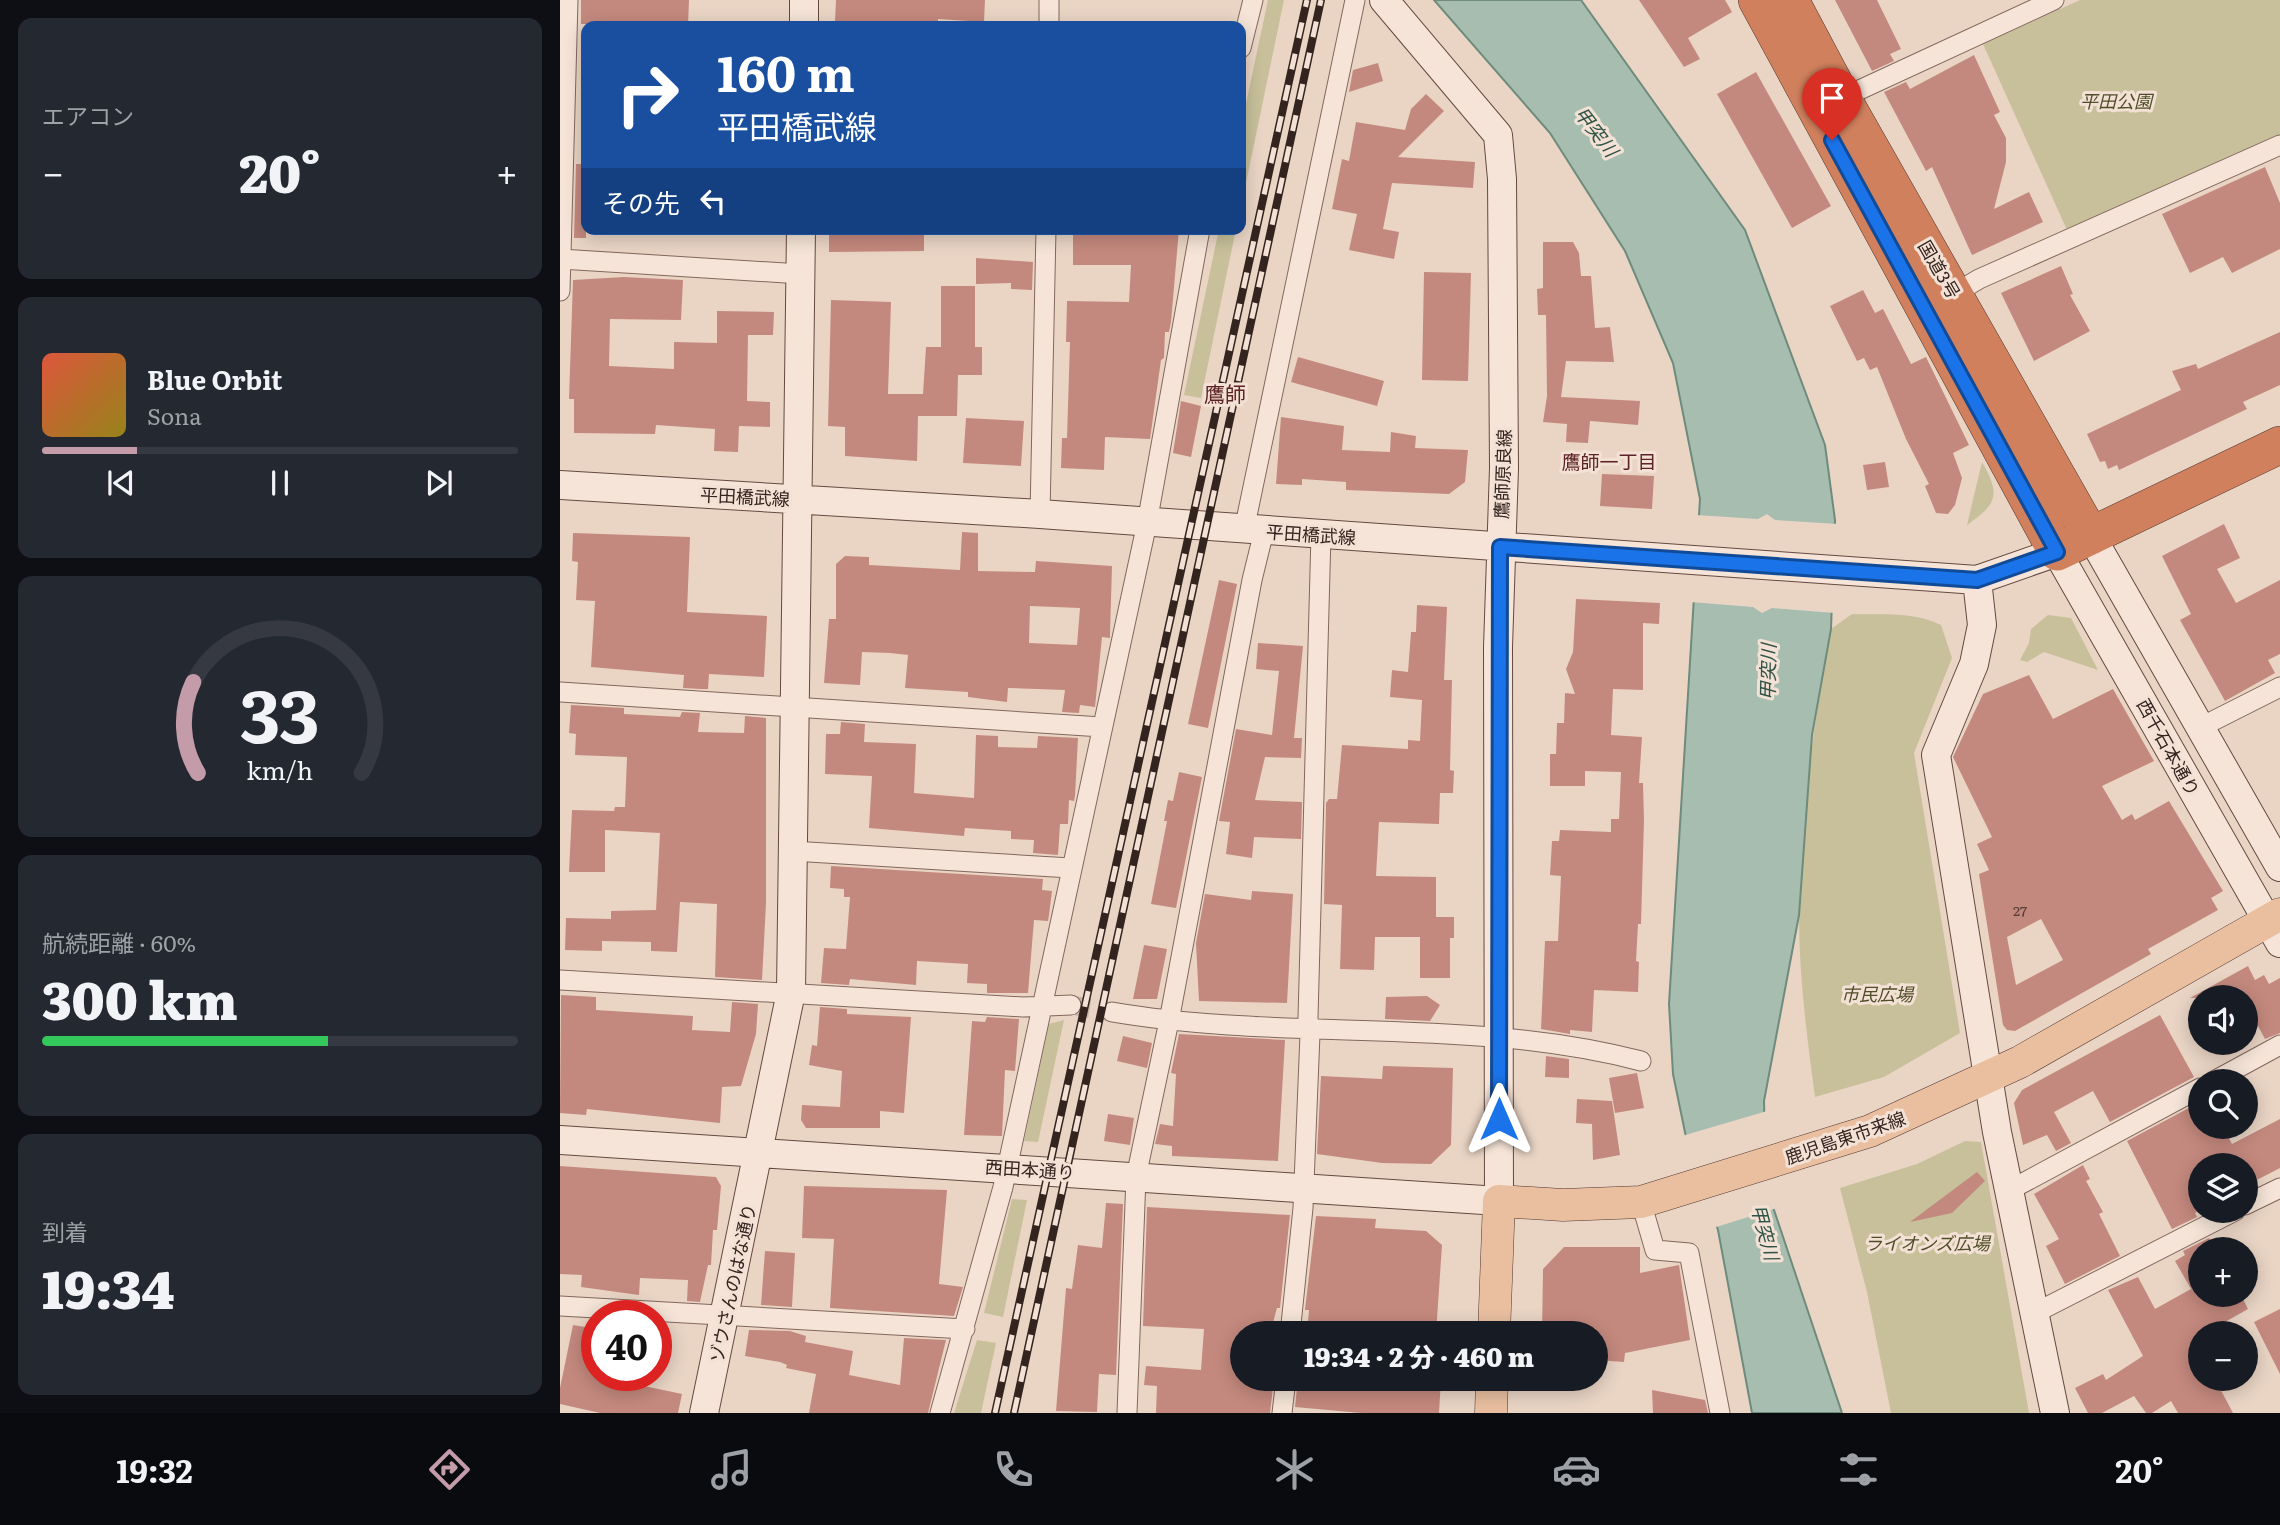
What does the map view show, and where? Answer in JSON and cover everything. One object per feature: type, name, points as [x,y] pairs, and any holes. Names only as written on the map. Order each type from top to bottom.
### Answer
[{"type":"highway","name":"国道3号","points":[[1757,0],[2057,552]]},
{"type":"highway","name":"国道3号","points":[[1790,0],[1842,98],[2091,536]]},
{"type":"highway","points":[[2057,552],[2280,445]]},
{"type":"main road","name":"鹿児島東市来線","points":[[1499,1200],[1563,1205],[1641,1202],[1870,1131],[2020,1062],[2276,926]]},
{"type":"main road","points":[[1494,1321],[1499,1200]]},
{"type":"main road","points":[[1491,1413],[1492,1391]]},
{"type":"street","points":[[560,292],[560,259],[577,36],[568,0]]},
{"type":"street","points":[[804,0],[804,21]]},
{"type":"street","points":[[1049,0],[1049,21]]},
{"type":"street","points":[[1246,28],[1253,0]]},
{"type":"street","points":[[1127,1413],[1136,1177],[1169,1021],[1252,580],[1254,530],[1355,0]]},
{"type":"street","name":"鷹師原良線","points":[[1384,0],[1498,135],[1502,179],[1504,290],[1504,468],[1500,547],[1499,1200]]},
{"type":"street","points":[[1842,98],[2054,0]]},
{"type":"street","points":[[1954,294],[1979,279],[2280,145]]},
{"type":"street","name":"ゾウさんのはな通り","points":[[704,1413],[760,1153],[791,992],[801,235]]},
{"type":"street","points":[[1040,514],[1046,235]]},
{"type":"street","points":[[940,1413],[1007,1167],[1147,523],[1199,235]]},
{"type":"street","points":[[560,259],[801,275]]},
{"type":"street","name":"平田橋武線","points":[[560,485],[1670,556],[1977,580],[2057,552]]},
{"type":"street","points":[[1291,1321],[1304,1187],[1321,534]]},
{"type":"street","points":[[2091,536],[2280,867]]},
{"type":"street","name":"西千石本通り","points":[[2057,552],[2276,926]]},
{"type":"street","points":[[1977,580],[1982,625],[1974,664],[1936,755],[2008,1191],[2055,1413]]},
{"type":"street","points":[[2201,727],[2280,687]]},
{"type":"street","points":[[560,692],[1102,727]]},
{"type":"street","points":[[792,851],[1071,868]]},
{"type":"street","points":[[560,980],[1042,1006],[1071,1005]]},
{"type":"street","points":[[1112,1012],[1169,1021],[1309,1026],[1583,1045],[1641,1061]]},
{"type":"street","points":[[2236,1069],[2280,1045]]},
{"type":"street","points":[[2008,1191],[2188,1094]]},
{"type":"street","name":"西田本通り","points":[[560,1140],[1499,1200]]},
{"type":"street","points":[[2258,1199],[2280,1188]]},
{"type":"street","points":[[1641,1202],[1655,1250],[1689,1253],[1720,1413]]},
{"type":"street","points":[[2035,1313],[2211,1223]]},
{"type":"street","points":[[560,1306],[725,1318],[965,1329]]},
{"type":"street","points":[[1282,1413],[1285,1391]]},
{"type":"green space","points":[[1268,0],[1284,0],[1246,183],[1246,103]]},
{"type":"green space","name":"平田公園","points":[[2080,0],[2280,0],[2280,135],[2067,230],[1983,44]]},
{"type":"green space","points":[[1218,235],[1235,235],[1201,398],[1184,395]]},
{"type":"green space","points":[[1982,462],[1992,483],[1993,498],[1985,511],[1967,525]]},
{"type":"green space","name":"市民広場","points":[[1852,614],[1909,616],[1941,625],[1952,658],[1914,753],[1960,1033],[1884,1077],[1815,1097],[1800,962],[1802,844],[1813,736],[1831,629]]},
{"type":"green space","points":[[2048,615],[2071,618],[2098,670],[2044,652],[2027,662],[2020,660],[2029,643],[2031,629]]},
{"type":"green space","points":[[1064,1020],[1038,1142],[1024,1141],[1049,1024]]},
{"type":"green space","name":"ライオンズ広場","points":[[1965,1141],[1981,1142],[2029,1413],[1891,1413],[1867,1292],[1840,1188],[1917,1164]]},
{"type":"green space","points":[[1012,1199],[1027,1200],[1003,1317],[984,1313]]},
{"type":"green space","points":[[977,1340],[996,1343],[981,1413],[954,1413]]},
{"type":"water","name":"甲突川","points":[[1434,0],[1581,0],[1745,230],[1825,445],[1835,520],[1831,629],[1812,735],[1799,915],[1764,1101],[1766,1186],[1842,1413],[1752,1413],[1718,1230],[1687,1142],[1673,1074],[1669,1004],[1700,499],[1673,363],[1625,251],[1550,133]]},
{"type":"pier","points":[[1767,514],[1775,520],[1838,524],[1835,613],[1772,608],[1762,613],[1753,607],[1690,602],[1696,515],[1758,519]]},
{"type":"pier","points":[[1767,1111],[1769,1185],[1777,1208],[1713,1228],[1682,1136]]},
{"type":"building","points":[[581,0],[689,0],[688,21],[581,21]]},
{"type":"building","points":[[836,0],[985,0],[984,21],[835,21]]},
{"type":"building","points":[[1639,0],[1725,0],[1732,12],[1688,38],[1700,59],[1684,67]]},
{"type":"building","points":[[1835,0],[1877,0],[1901,49],[1890,54],[1894,61],[1872,71]]},
{"type":"building","points":[[1974,55],[2000,112],[1994,115],[2006,138],[2006,162],[1994,209],[2029,192],[2043,222],[1972,255],[1932,167],[1926,171],[1884,92],[1906,82],[1910,89]]},
{"type":"building","points":[[1378,63],[1383,81],[1349,92],[1353,70]]},
{"type":"building","points":[[1756,72],[1831,206],[1792,228],[1717,94]]},
{"type":"building","points":[[1426,94],[1444,111],[1398,157],[1475,162],[1473,188],[1392,183],[1383,229],[1399,232],[1394,259],[1349,250],[1357,214],[1332,209],[1342,159],[1349,161],[1356,122],[1405,130],[1411,109]]},
{"type":"building","points":[[576,164],[581,164],[581,235],[586,235],[586,238],[574,238]]},
{"type":"building","points":[[2265,167],[2280,203],[2280,249],[2232,273],[2223,257],[2190,273],[2162,214]]},
{"type":"building","points":[[829,235],[924,235],[924,251],[829,252]]},
{"type":"building","points":[[1073,235],[1178,235],[1171,322],[1169,332],[1165,332],[1164,358],[1161,360],[1150,439],[1105,437],[1104,470],[1061,468],[1062,438],[1067,438],[1070,342],[1066,342],[1067,301],[1129,302],[1131,265],[1073,265]]},
{"type":"building","points":[[1543,242],[1573,242],[1579,253],[1581,276],[1591,276],[1595,328],[1610,327],[1614,362],[1566,361],[1561,397],[1640,401],[1638,425],[1590,421],[1588,443],[1566,442],[1567,424],[1543,422],[1547,396],[1546,315],[1538,315],[1537,289],[1543,288]]},
{"type":"building","points":[[976,258],[1033,262],[1032,290],[1011,289],[1011,283],[976,284]]},
{"type":"building","points":[[2061,266],[2073,294],[2070,295],[2090,331],[2034,361],[2001,293]]},
{"type":"building","points":[[1424,272],[1471,273],[1468,381],[1422,380]]},
{"type":"building","points":[[624,277],[683,280],[681,320],[610,319],[609,366],[674,369],[674,342],[717,343],[717,311],[774,312],[773,335],[748,335],[747,401],[770,402],[770,427],[739,426],[738,452],[714,451],[715,429],[656,425],[655,434],[574,433],[574,399],[569,399],[573,280]]},
{"type":"building","points":[[941,286],[975,286],[975,347],[982,347],[982,375],[958,375],[957,416],[918,416],[917,461],[845,456],[845,427],[828,426],[831,300],[891,302],[888,394],[923,394],[926,347],[941,347]]},
{"type":"building","points":[[1863,290],[1875,313],[1883,309],[1911,364],[1926,357],[1969,445],[1953,453],[1962,478],[1955,505],[1948,514],[1936,513],[1925,486],[1929,484],[1906,439],[1877,367],[1870,370],[1864,358],[1857,361],[1830,306]]},
{"type":"building","points":[[2280,332],[2280,385],[2243,402],[2247,409],[2119,470],[2117,465],[2108,469],[2105,461],[2100,462],[2087,434],[2181,390],[2172,371],[2196,364],[2198,369]]},
{"type":"building","points":[[1298,357],[1384,381],[1377,406],[1291,382]]},
{"type":"building","points":[[1181,401],[1201,406],[1191,457],[1173,453]]},
{"type":"building","points":[[1281,417],[1344,426],[1342,450],[1390,452],[1391,432],[1416,436],[1415,448],[1468,450],[1465,482],[1449,494],[1346,490],[1346,482],[1302,479],[1302,485],[1276,484]]},
{"type":"building","points":[[966,418],[1024,421],[1021,466],[963,463]]},
{"type":"building","points":[[1885,462],[1889,487],[1867,490],[1863,465]]},
{"type":"building","points":[[1602,474],[1654,476],[1652,509],[1600,506]]},
{"type":"building","points":[[2224,524],[2240,558],[2217,569],[2236,603],[2280,580],[2280,654],[2268,660],[2275,673],[2225,701],[2180,620],[2191,614],[2162,556]]},
{"type":"building","points":[[962,532],[978,533],[978,571],[1035,572],[1036,561],[1112,566],[1110,638],[1102,637],[1095,707],[1080,705],[1079,713],[1062,712],[1065,690],[1008,688],[1007,702],[968,697],[968,692],[905,688],[908,655],[890,653],[862,652],[860,685],[824,683],[829,619],[836,619],[836,564],[845,556],[869,557],[869,565],[960,570]],"holes":[[[1030,606],[1080,608],[1077,645],[1029,643]]]},
{"type":"building","points":[[573,533],[690,537],[687,612],[767,616],[764,677],[709,674],[708,689],[683,688],[684,675],[591,667],[595,601],[576,600],[578,562],[572,561]]},
{"type":"building","points":[[1219,580],[1237,584],[1208,728],[1188,724]]},
{"type":"building","points":[[1576,599],[1660,603],[1659,624],[1643,623],[1643,690],[1613,689],[1611,735],[1642,737],[1639,783],[1643,783],[1644,820],[1641,924],[1638,924],[1636,961],[1639,962],[1638,992],[1594,990],[1592,1032],[1570,1030],[1570,1034],[1541,1029],[1545,941],[1558,941],[1561,876],[1550,875],[1552,841],[1559,841],[1560,830],[1611,832],[1611,819],[1619,819],[1621,772],[1585,771],[1585,786],[1550,786],[1550,754],[1556,754],[1557,723],[1564,723],[1565,693],[1575,694],[1566,669],[1573,652]]},
{"type":"building","points":[[1417,605],[1447,607],[1444,680],[1452,680],[1450,770],[1454,771],[1453,793],[1440,793],[1439,824],[1379,822],[1376,876],[1436,877],[1436,917],[1454,917],[1454,938],[1450,938],[1450,978],[1420,978],[1420,937],[1375,937],[1374,970],[1340,969],[1342,905],[1324,904],[1326,803],[1329,799],[1337,799],[1342,745],[1408,749],[1408,740],[1420,741],[1422,700],[1390,697],[1392,670],[1408,672],[1411,632],[1416,632]]},
{"type":"building","points":[[1258,643],[1303,646],[1294,738],[1302,738],[1301,758],[1265,757],[1255,800],[1302,802],[1301,839],[1254,837],[1252,858],[1226,854],[1230,822],[1219,821],[1236,729],[1272,735],[1279,671],[1256,669]]},
{"type":"building","points":[[2029,675],[2053,719],[2113,689],[2154,761],[2102,786],[2122,820],[2132,814],[2135,820],[2169,801],[2223,891],[2211,898],[2218,910],[2148,949],[2151,954],[2015,1031],[2007,1030],[2003,1025],[1979,874],[1989,870],[1977,844],[1992,837],[1953,757],[1983,694]],"holes":[[[2041,919],[2063,960],[2016,985],[2007,937]]]},
{"type":"building","points":[[571,705],[624,708],[624,714],[680,717],[682,712],[700,713],[698,732],[744,733],[745,716],[766,718],[766,903],[762,980],[715,977],[717,904],[680,902],[677,952],[651,951],[651,942],[602,941],[602,951],[565,950],[566,918],[611,919],[611,911],[656,910],[660,833],[605,830],[605,872],[569,872],[572,810],[614,811],[615,807],[625,807],[627,757],[575,755],[576,734],[569,733]]},
{"type":"building","points":[[841,722],[865,724],[864,742],[916,744],[914,793],[974,798],[976,735],[998,736],[998,747],[1037,748],[1038,736],[1078,738],[1075,796],[1074,801],[1069,800],[1068,824],[1060,824],[1058,855],[1033,853],[1034,840],[1011,839],[1011,831],[965,828],[964,836],[869,828],[872,776],[825,774],[826,734],[840,734]]},
{"type":"building","points":[[1179,772],[1202,777],[1176,908],[1151,904],[1167,821],[1164,821],[1168,800],[1173,801]]},
{"type":"building","points":[[831,866],[1043,879],[1042,890],[1052,891],[1049,915],[1048,921],[1034,920],[1028,993],[987,993],[987,984],[967,983],[968,964],[917,961],[916,985],[850,979],[849,985],[821,983],[824,948],[846,949],[850,897],[844,897],[844,889],[830,888]]},
{"type":"building","points":[[1252,891],[1293,894],[1287,1003],[1199,1001],[1196,943],[1205,894],[1251,900]]},
{"type":"building","points":[[1144,945],[1167,949],[1157,999],[1133,999]]},
{"type":"building","points":[[2248,966],[2255,980],[2264,975],[2269,984],[2280,978],[2280,1033],[2265,1039],[2258,1026],[2258,985],[2214,985]]},
{"type":"building","points":[[561,995],[596,997],[596,1010],[693,1016],[692,1030],[730,1032],[732,1002],[758,1004],[756,1034],[741,1086],[722,1087],[720,1123],[587,1109],[586,1115],[560,1113]]},
{"type":"building","points":[[1427,996],[1440,1005],[1430,1021],[1385,1019],[1386,997]]},
{"type":"building","points":[[820,1007],[847,1009],[847,1014],[911,1017],[904,1113],[880,1111],[880,1128],[806,1128],[801,1120],[802,1105],[840,1107],[842,1071],[809,1065],[812,1045],[817,1046]]},
{"type":"building","points":[[2160,1015],[2190,1069],[2188,1080],[2110,1122],[2093,1091],[2054,1112],[2071,1143],[2056,1151],[2047,1135],[2023,1145],[2014,1103],[2022,1090]]},
{"type":"building","points":[[987,1017],[1019,1019],[1015,1071],[1005,1070],[1002,1136],[964,1135],[972,1021],[985,1022]]},
{"type":"building","points":[[1179,1034],[1285,1040],[1278,1161],[1172,1156],[1172,1146],[1155,1144],[1160,1124],[1173,1126],[1176,1074],[1171,1073]]},
{"type":"building","points":[[1123,1036],[1152,1043],[1147,1068],[1117,1061]]},
{"type":"building","points":[[1546,1056],[1569,1059],[1569,1078],[1545,1077]]},
{"type":"building","points":[[1383,1066],[1453,1068],[1451,1145],[1431,1164],[1382,1163],[1317,1154],[1321,1076],[1382,1079]]},
{"type":"building","points":[[1637,1073],[1644,1108],[1615,1113],[1609,1078]]},
{"type":"building","points":[[1577,1099],[1612,1101],[1620,1155],[1593,1160],[1592,1124],[1576,1123]]},
{"type":"building","points":[[2188,1108],[2188,1139],[2229,1139],[2232,1144],[2242,1139],[2258,1139],[2258,1130],[2280,1119],[2280,1168],[2258,1179],[2258,1153],[2188,1153],[2188,1221],[2172,1229],[2127,1141]]},
{"type":"building","points":[[1108,1114],[1134,1118],[1130,1145],[1104,1141]]},
{"type":"building","points":[[2083,1165],[2090,1179],[2086,1181],[2103,1212],[2099,1214],[2120,1256],[2065,1284],[2046,1246],[2059,1239],[2034,1194]]},
{"type":"building","points":[[560,1166],[716,1177],[721,1186],[717,1230],[713,1230],[711,1265],[708,1265],[700,1302],[687,1301],[688,1280],[640,1278],[639,1295],[581,1287],[582,1275],[560,1274]]},
{"type":"building","points":[[1977,1172],[1985,1181],[1952,1213],[1910,1222]]},
{"type":"building","points":[[804,1186],[947,1190],[939,1284],[963,1287],[954,1316],[830,1308],[834,1239],[802,1238]]},
{"type":"building","points":[[1106,1203],[1123,1204],[1116,1375],[1099,1374],[1097,1412],[1056,1411],[1066,1288],[1072,1289],[1078,1245],[1102,1248]]},
{"type":"building","points":[[1147,1207],[1290,1215],[1280,1308],[1277,1308],[1273,1321],[1230,1321],[1230,1391],[1273,1391],[1270,1413],[1156,1413],[1157,1386],[1144,1385],[1146,1366],[1201,1370],[1204,1329],[1143,1326]]},
{"type":"building","points":[[1316,1216],[1376,1219],[1375,1228],[1426,1231],[1442,1245],[1437,1321],[1308,1321],[1309,1310],[1305,1310]]},
{"type":"building","points":[[1564,1247],[1640,1247],[1640,1273],[1679,1265],[1690,1340],[1625,1353],[1624,1362],[1608,1361],[1608,1321],[1542,1321],[1543,1269]]},
{"type":"building","points":[[2188,1248],[2188,1284],[2175,1261],[2185,1255],[2183,1251]]},
{"type":"building","points":[[765,1251],[795,1253],[792,1307],[761,1305]]},
{"type":"building","points":[[2138,1277],[2155,1309],[2188,1291],[2188,1307],[2247,1307],[2248,1309],[2227,1321],[2188,1321],[2188,1391],[2221,1391],[2233,1413],[2178,1413],[2171,1401],[2152,1413],[2146,1413],[2134,1396],[2102,1413],[2088,1413],[2075,1388],[2103,1374],[2106,1380],[2143,1356],[2108,1290]]},
{"type":"building","points":[[2280,1309],[2280,1374],[2258,1330],[2256,1321]]},
{"type":"building","points":[[573,1325],[581,1326],[581,1391],[668,1391],[682,1394],[678,1413],[600,1413],[560,1404],[560,1388]]},
{"type":"building","points":[[749,1330],[790,1331],[806,1336],[805,1342],[853,1351],[849,1375],[900,1385],[904,1338],[946,1340],[928,1413],[809,1413],[816,1374],[786,1368],[787,1365],[780,1362],[745,1356]]},
{"type":"building","points":[[1652,1390],[1705,1400],[1708,1413],[1653,1413]]},
{"type":"building","points":[[1297,1391],[1440,1391],[1439,1413],[1361,1413],[1295,1407]]},
{"type":"tunnel","points":[[1071,1005],[1112,1012]]},
{"type":"railway","points":[[995,1413],[1307,0]]},
{"type":"railway","points":[[1014,1413],[1321,0]]},
{"type":"district","name":"鷹師","points":[[1225,392]]},
{"type":"district","name":"鷹師一丁目","points":[[1609,461]]},
{"type":"route","points":[[1499,1119],[1500,547],[1670,556],[1977,580],[2057,552],[1832,140]]}]
